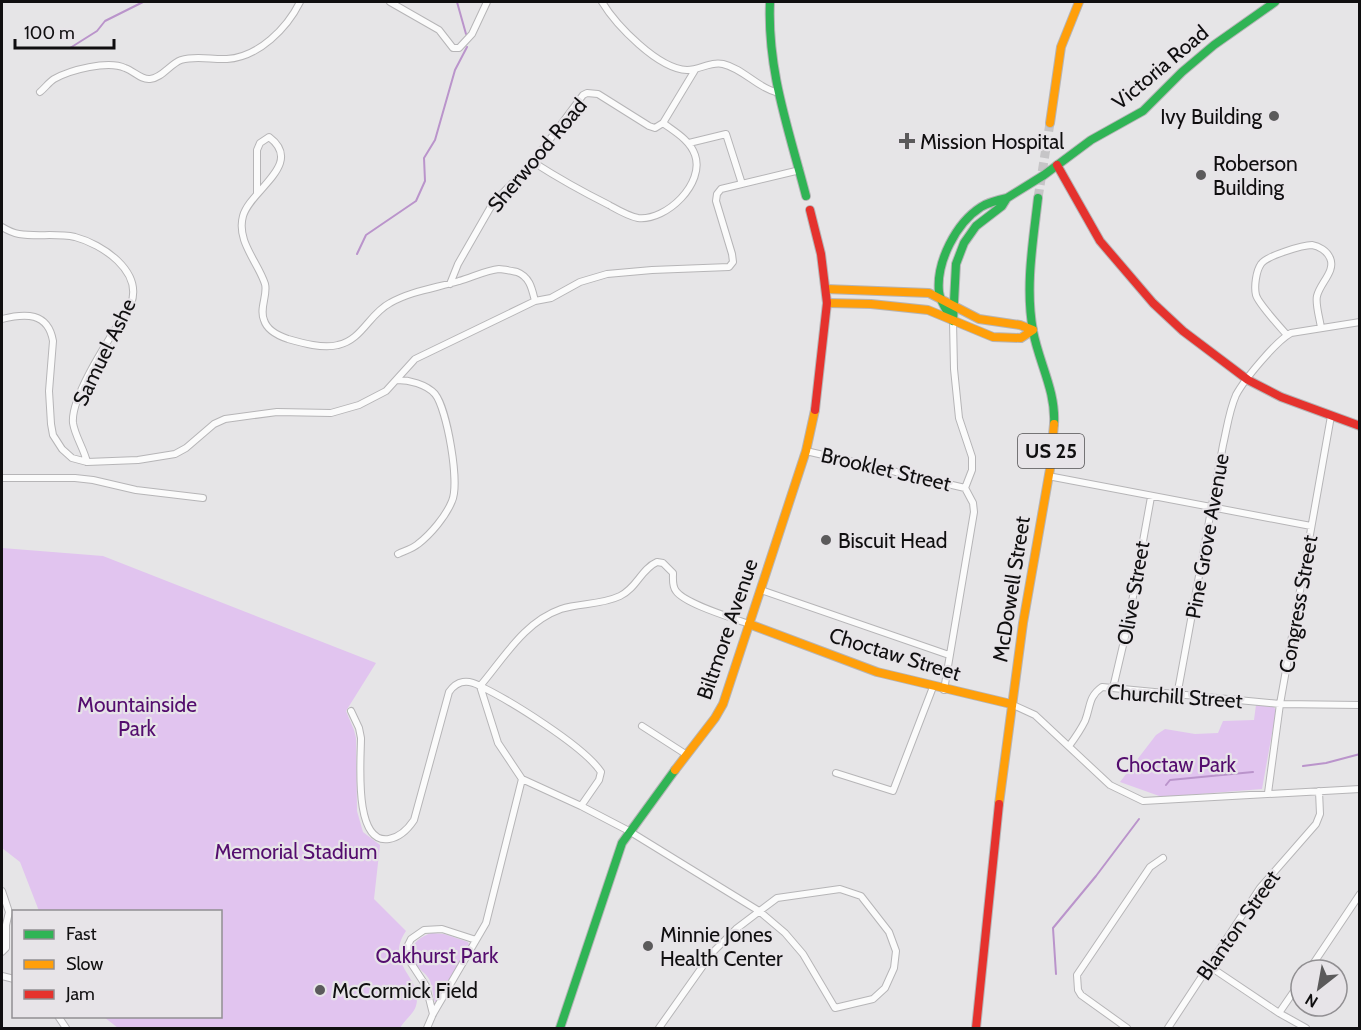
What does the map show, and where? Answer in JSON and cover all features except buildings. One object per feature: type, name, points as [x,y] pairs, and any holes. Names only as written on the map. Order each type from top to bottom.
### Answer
[{"type":"main road","points":[[770,2],[770,49],[776,92],[806,196]]},
{"type":"main road","points":[[1050,123],[1061,47],[1079,2]]},
{"type":"main road","name":"Victoria Road","points":[[953,321],[956,264],[964,243],[976,226],[1002,206],[1007,198],[1091,140],[1143,111],[1182,72],[1214,45],[1275,2]]},
{"type":"main road","points":[[1057,165],[1100,241],[1153,303],[1183,331],[1248,380],[1281,397],[1359,426]]},
{"type":"main road","name":"Victoria Road","points":[[940,297],[944,260],[956,232],[967,218],[986,204],[998,198],[1007,198]]},
{"type":"main road","name":"McDowell Street","points":[[976,1029],[1003,758],[1048,476],[1054,416],[1052,394],[1033,330],[1030,287],[1038,198]]},
{"type":"main road","name":"Biltmore Avenue","points":[[560,1029],[615,862],[629,831],[715,718],[723,704],[806,451],[814,420],[826,303],[821,254],[810,210]]},
{"type":"main road","points":[[826,288],[929,293],[982,320],[1003,324],[1023,324],[1033,330],[1021,338],[993,337],[928,310],[871,304],[826,303]]},
{"type":"main road","points":[[940,297],[953,321]]},
{"type":"main road","name":"Choctaw Street","points":[[749,624],[877,672],[944,690],[1011,704]]},
{"type":"street","points":[[40,92],[53,80],[71,72],[105,65],[117,65],[148,79],[155,78],[181,60],[196,57],[237,58],[268,41],[284,27],[300,2]]},
{"type":"street","points":[[390,2],[439,30],[453,48],[459,48],[472,34],[487,2]]},
{"type":"street","points":[[602,2],[618,23],[652,53],[674,67],[695,70],[722,63],[737,69],[761,87],[776,92]]},
{"type":"street","points":[[533,162],[572,186],[627,214],[644,218],[655,215],[684,196],[697,172],[697,163],[689,143],[663,123],[695,70]]},
{"type":"street","name":"Sherwood Road","points":[[450,284],[458,264],[493,203],[533,162],[580,98],[587,93],[598,94],[649,126],[655,128],[663,123]]},
{"type":"street","points":[[689,143],[726,134],[742,184]]},
{"type":"street","points":[[257,193],[257,150],[260,143],[269,137],[277,143],[281,156],[276,173],[257,193],[243,217],[243,236],[266,288],[262,307],[264,321],[273,332],[288,339],[326,346],[338,345],[360,334],[376,312],[389,303],[411,293],[499,269],[518,273],[531,283],[535,301]]},
{"type":"street","points":[[2,319],[37,317],[49,326],[53,341],[49,391],[53,435],[66,454],[87,462],[138,460],[175,454],[186,448],[214,424],[225,419],[277,412],[331,413],[359,405],[386,391],[415,359],[535,301],[551,298],[580,282],[607,274],[729,267],[733,262],[732,254],[716,201],[717,194],[721,189],[800,170]]},
{"type":"street","name":"Samuel Ashe","points":[[2,227],[20,234],[63,235],[86,241],[99,247],[122,265],[132,280],[134,297],[131,304],[92,368],[74,413],[73,422],[87,462]]},
{"type":"street","points":[[1321,328],[1317,296],[1331,269],[1332,261],[1328,254],[1311,245],[1265,260],[1260,265],[1255,284],[1256,297],[1287,335],[1359,322]]},
{"type":"street","points":[[944,690],[974,512],[973,503],[965,488],[972,470],[972,457],[959,418],[954,369],[953,321]]},
{"type":"street","name":"Pine Grove Avenue","points":[[1177,696],[1231,408],[1237,393],[1273,348],[1287,335]]},
{"type":"street","points":[[397,380],[410,381],[434,393],[441,407],[455,466],[456,486],[453,500],[427,536],[417,545],[398,554]]},
{"type":"street","name":"Congress Street","points":[[1268,793],[1280,704],[1331,416]]},
{"type":"street","name":"Brooklet Street","points":[[806,451],[965,488]]},
{"type":"street","points":[[1048,476],[1311,526]]},
{"type":"street","points":[[2,478],[75,478],[136,490],[203,498]]},
{"type":"street","name":"Olive Street","points":[[1113,688],[1128,624],[1151,496]]},
{"type":"street","points":[[480,686],[532,625],[561,609],[607,601],[621,596],[633,588],[646,569],[657,562],[663,563],[673,573],[674,587],[681,596],[698,605],[749,624]]},
{"type":"street","points":[[761,590],[949,655]]},
{"type":"street","points":[[351,711],[361,738],[362,810],[367,828],[378,837],[391,838],[408,829],[414,820],[449,692],[453,686],[465,681],[472,681],[496,693],[562,737],[596,764],[601,772],[599,780],[581,806]]},
{"type":"street","points":[[480,686],[498,743],[522,780],[581,806],[629,831],[759,911],[785,933],[803,954],[835,1008],[873,999],[885,988],[894,968],[896,951],[889,932],[861,897],[840,889],[777,898],[759,911],[719,945],[659,1029]]},
{"type":"street","points":[[836,773],[893,791],[933,687]]},
{"type":"street","name":"Churchill Street","points":[[1069,746],[1086,718],[1092,694],[1102,687],[1177,696],[1280,704],[1359,705]]},
{"type":"street","name":"Choctaw Street","points":[[1011,704],[1035,715],[1110,785],[1143,801],[1359,789]]},
{"type":"street","points":[[642,726],[687,754]]},
{"type":"street","points":[[427,1029],[433,1014],[486,923],[522,780]]},
{"type":"street","name":"Blanton Street","points":[[1168,1029],[1260,888],[1316,824],[1320,814],[1319,791]]},
{"type":"street","points":[[1127,1029],[1081,995],[1078,990],[1077,975],[1150,867],[1163,858]]},
{"type":"street","points":[[2,891],[9,912],[6,925],[6,948],[2,952]]},
{"type":"street","points":[[1316,958],[1359,894]]},
{"type":"street","points":[[433,1014],[426,986],[407,957],[407,947],[411,939],[424,930],[442,929],[476,940]]},
{"type":"street","points":[[1209,966],[1306,1029]]},
{"type":"street","points":[[1280,1013],[1289,999]]},
{"type":"green space","name":"Mountainside Park","points":[[2,548],[103,556],[376,663],[346,711],[356,738],[357,811],[363,832],[380,845],[374,899],[406,931],[400,943],[399,953],[401,962],[415,987],[417,996],[415,1009],[400,1028],[118,1028],[105,1018],[222,1018],[222,910],[39,910],[20,862],[2,848]]},
{"type":"green space","name":"Choctaw Park","points":[[1256,705],[1274,707],[1276,711],[1262,789],[1162,797],[1120,782],[1156,735],[1165,729],[1195,734],[1218,733],[1223,721],[1254,720]]},
{"type":"green space","name":"Oakhurst Park","points":[[432,933],[444,934],[468,942],[469,945],[438,1001],[435,1002],[430,981],[417,966],[412,953],[417,941]]},
{"type":"waterway","points":[[70,48],[97,31],[105,21],[143,2]]},
{"type":"waterway","points":[[457,2],[466,34]]},
{"type":"waterway","points":[[357,254],[366,235],[416,201],[425,181],[424,158],[435,140],[455,70],[467,47]]},
{"type":"waterway","points":[[1303,766],[1326,763],[1360,754]]},
{"type":"waterway","points":[[1166,785],[1170,780],[1253,772]]},
{"type":"waterway","points":[[1056,974],[1053,928],[1139,819]]},
{"type":"tunnel","points":[[1038,198],[1050,123]]},
{"type":"traffic: fast","points":[[770,2],[772,52],[780,100],[806,196]]},
{"type":"traffic: fast","points":[[953,321],[956,264],[964,243],[976,226],[1002,206],[1007,198],[1044,175],[1091,140],[1143,111],[1182,72],[1214,45],[1275,2]]},
{"type":"traffic: fast","points":[[953,321],[939,292],[944,256],[956,233],[972,214],[987,204],[1007,198]]},
{"type":"traffic: fast","points":[[1038,198],[1031,264],[1031,314],[1033,331],[1052,400],[1054,424]]},
{"type":"traffic: fast","points":[[560,1028],[622,843],[675,770]]},
{"type":"traffic: slow","points":[[1050,123],[1061,47],[1079,2]]},
{"type":"traffic: slow","points":[[826,289],[929,293],[979,319],[1020,325],[1033,330],[1021,338],[993,337],[928,310],[871,304],[827,303]]},
{"type":"traffic: slow","points":[[675,770],[723,704],[806,451],[815,410]]},
{"type":"traffic: slow","points":[[999,804],[1023,623],[1050,469],[1054,424]]},
{"type":"traffic: slow","points":[[749,624],[877,672],[1011,704]]},
{"type":"traffic: jam","points":[[1057,165],[1100,241],[1153,303],[1183,331],[1248,380],[1281,397],[1360,426]]},
{"type":"traffic: jam","points":[[810,210],[821,254],[827,303],[815,410]]},
{"type":"traffic: jam","points":[[976,1028],[999,804]]},
{"type":"place","name":"Ivy Building","points":[[1274,116]]},
{"type":"place","name":"Mission Hospital","points":[[907,141]]},
{"type":"place","name":"Roberson Building","points":[[1201,175]]},
{"type":"place","name":"Biscuit Head","points":[[826,540]]},
{"type":"place","name":"Minnie Jones Health Center","points":[[648,946]]},
{"type":"place","name":"McCormick Field","points":[[320,990]]},
{"type":"park label","name":"Memorial Stadium","points":[[296,851]]}]
